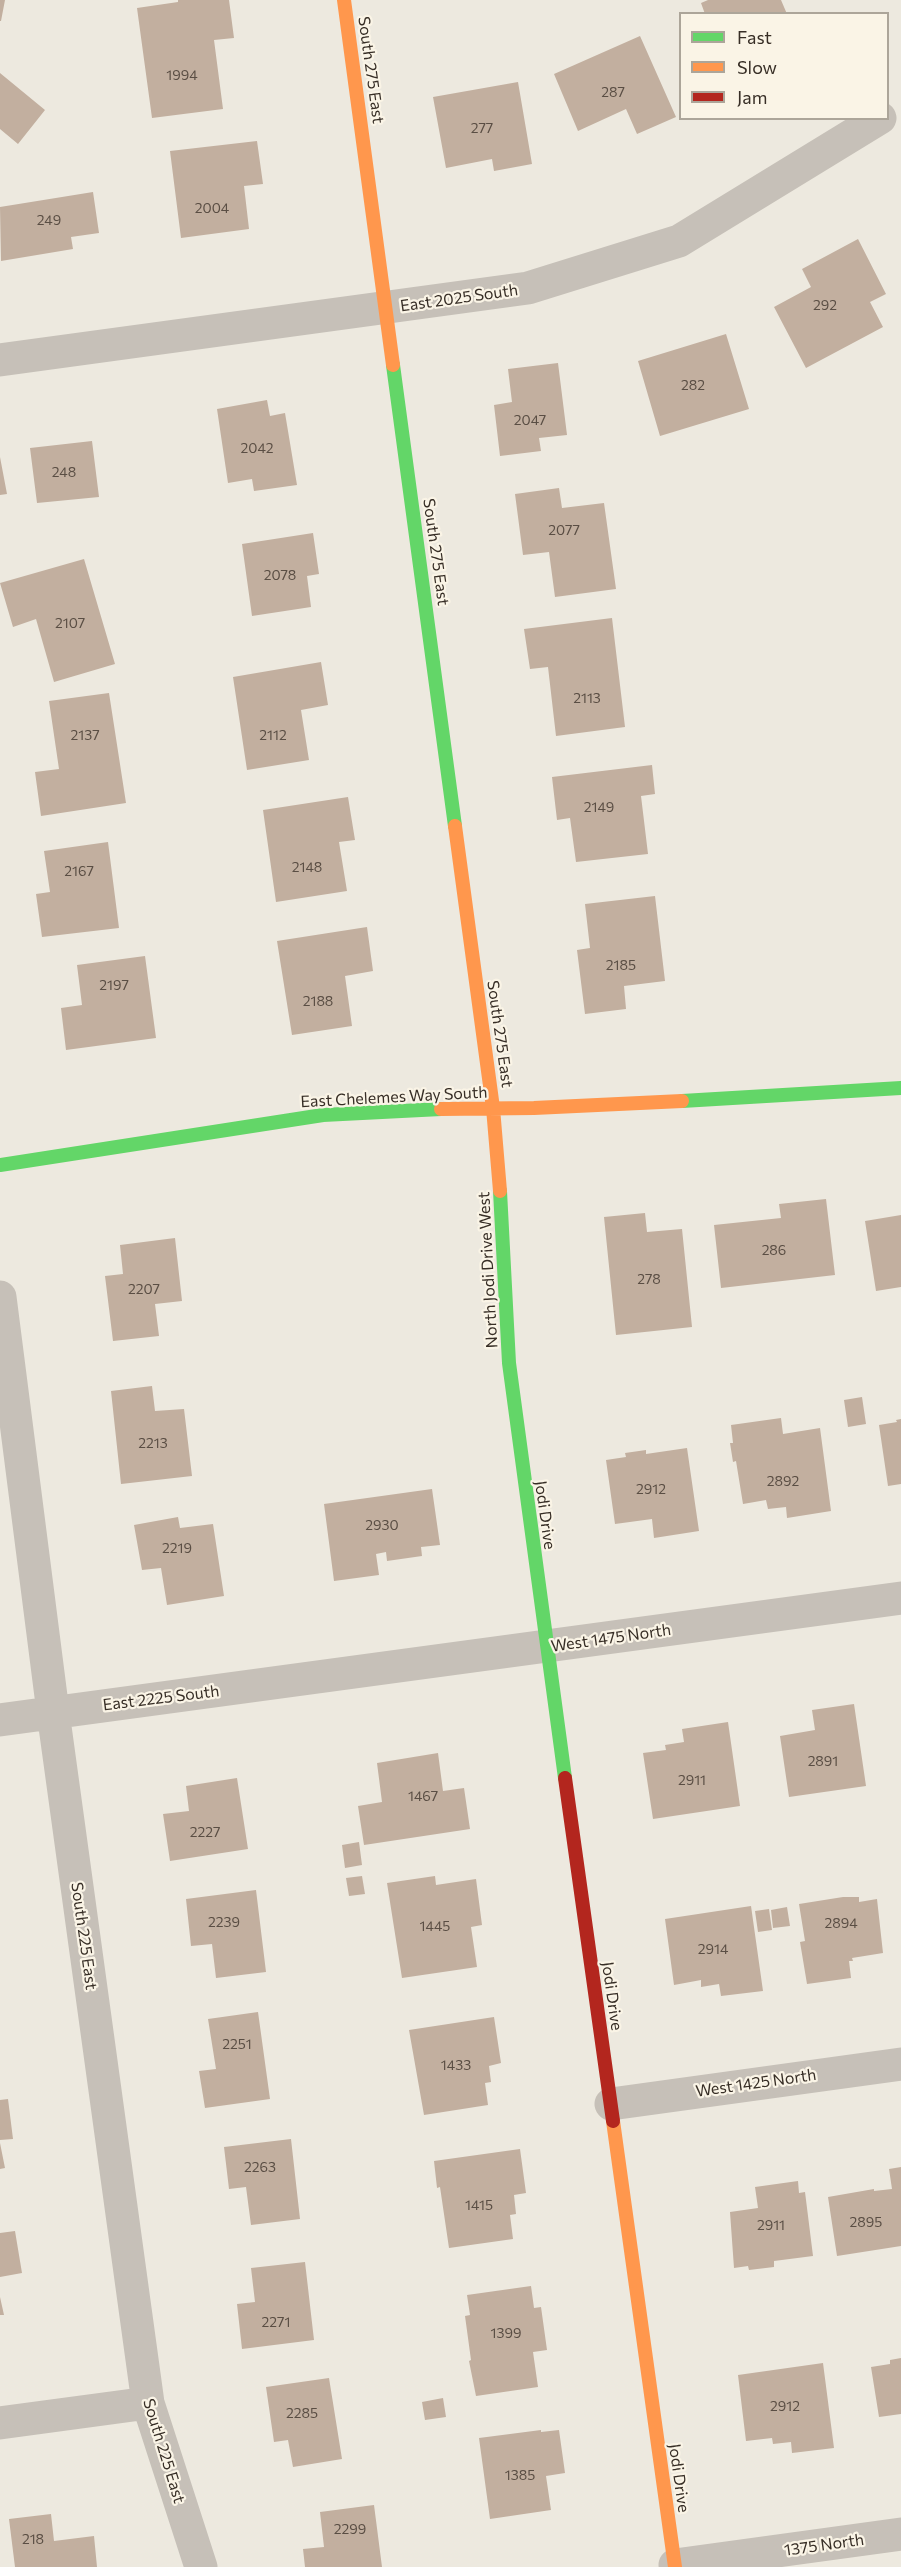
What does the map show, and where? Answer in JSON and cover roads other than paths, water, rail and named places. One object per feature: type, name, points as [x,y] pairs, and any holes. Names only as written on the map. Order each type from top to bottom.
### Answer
[{"type":"street","name":"South 275 East","points":[[344,0],[493,1108]]},
{"type":"street","name":"East 2025 South","points":[[0,360],[528,288],[679,242],[877,120]]},
{"type":"street","name":"East Chelemes Way South","points":[[0,1165],[323,1115],[837,1093],[901,1088]]},
{"type":"street","name":"North Jodi Drive West","points":[[493,1108],[498,1154],[509,1363],[517,1430]]},
{"type":"street","name":"South 225 East","points":[[0,1297],[53,1712],[148,2403],[201,2567]]},
{"type":"street","name":"Jodi Drive","points":[[517,1430],[675,2566]]},
{"type":"street","name":"West 1475 North","points":[[322,1677],[901,1598]]},
{"type":"street","name":"East 2225 South","points":[[0,1720],[322,1677]]},
{"type":"street","name":"West 1425 North","points":[[611,2104],[901,2064]]},
{"type":"street","points":[[0,2423],[148,2403]]},
{"type":"street","name":"1375 North","points":[[675,2566],[901,2534]]}]
